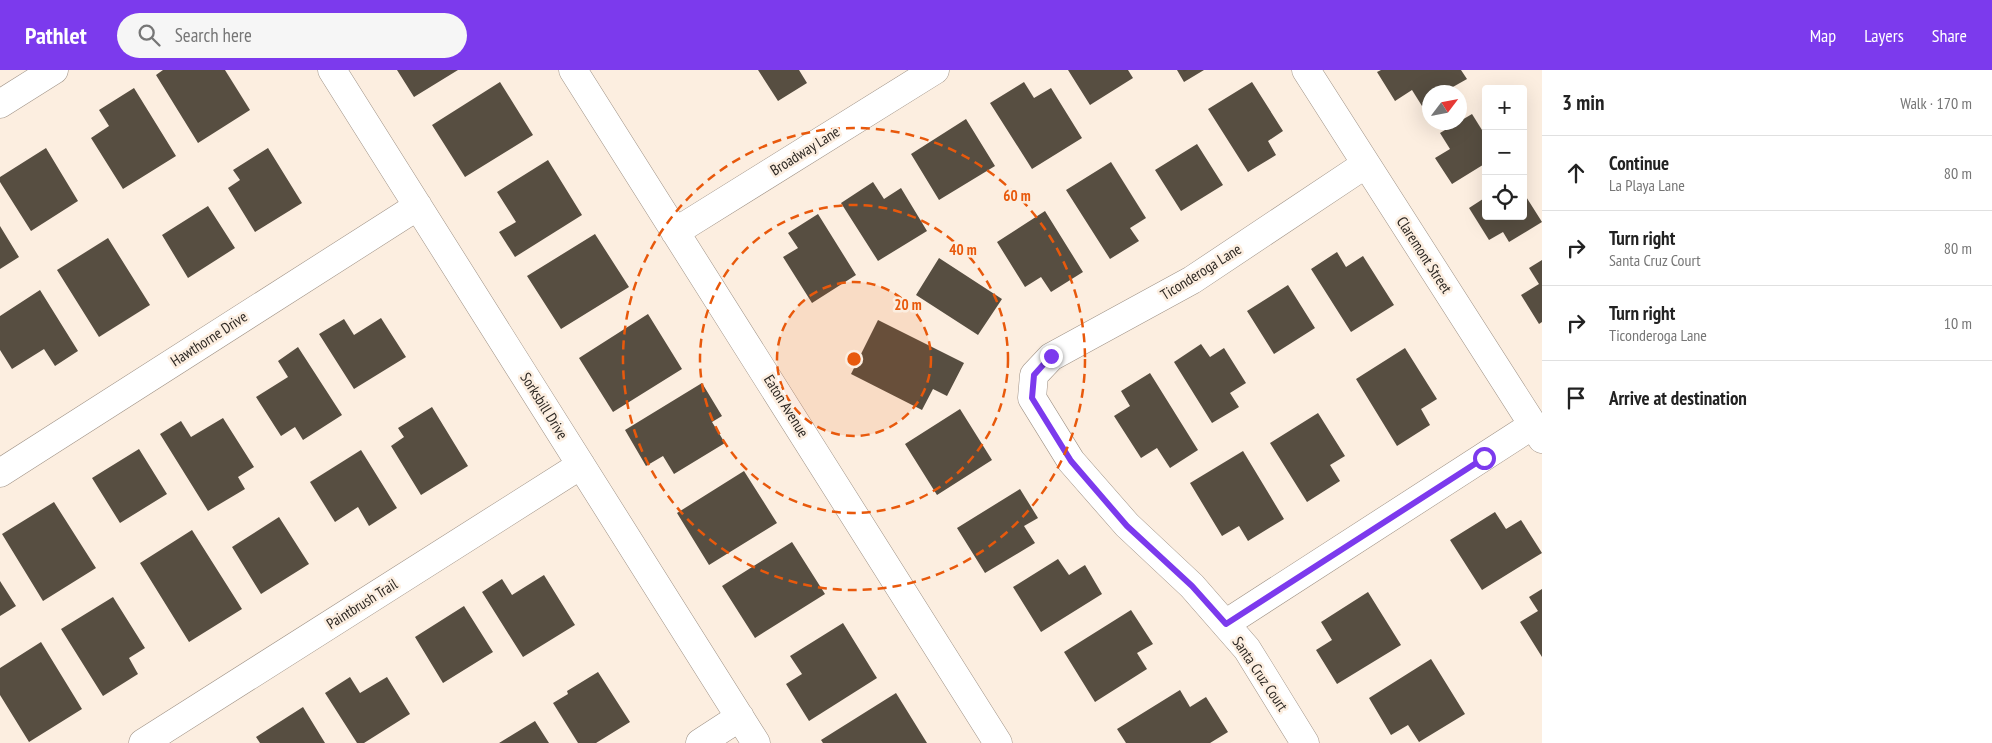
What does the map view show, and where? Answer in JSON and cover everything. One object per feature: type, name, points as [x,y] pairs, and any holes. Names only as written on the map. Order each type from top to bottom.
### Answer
[{"type":"street","points":[[0,104],[54,70]]},
{"type":"street","name":"Sorksbill Drive","points":[[332,70],[756,743]]},
{"type":"street","name":"Eaton Avenue","points":[[573,70],[998,743]]},
{"type":"street","name":"Broadway Lane","points":[[675,232],[935,70]]},
{"type":"street","name":"Claremont Street","points":[[1306,70],[1538,432]]},
{"type":"street","name":"Ticonderoga Lane","points":[[1034,375],[1051,356],[1192,280],[1366,164]]},
{"type":"street","name":"Hawthorne Drive","points":[[0,473],[418,206]]},
{"type":"street","name":"Santa Cruz Court","points":[[1034,375],[1032,398],[1071,461],[1127,526],[1192,586],[1247,649],[1305,743]]},
{"type":"street","points":[[1226,624],[1538,432]]},
{"type":"street","name":"Paintbrush Trail","points":[[143,743],[581,465]]},
{"type":"street","points":[[700,743],[740,718]]},
{"type":"building","points":[[163,70],[225,70],[250,110],[198,143],[156,75]]},
{"type":"building","points":[[397,70],[458,70],[414,97]]},
{"type":"building","points":[[758,70],[799,70],[807,83],[778,101]]},
{"type":"building","points":[[1068,70],[1128,70],[1133,78],[1090,105]]},
{"type":"building","points":[[1177,70],[1204,70],[1184,82]]},
{"type":"building","points":[[1381,70],[1461,70],[1467,79],[1456,85],[1422,85],[1422,106],[1412,90],[1395,101],[1377,72]]},
{"type":"building","points":[[500,82],[533,135],[465,177],[432,125]]},
{"type":"building","points":[[1024,82],[1034,98],[1051,88],[1082,138],[1032,169],[990,103]]},
{"type":"building","points":[[1252,82],[1283,131],[1268,141],[1276,155],[1248,172],[1208,109]]},
{"type":"building","points":[[134,88],[176,156],[123,189],[91,138],[109,126],[99,110]]},
{"type":"building","points":[[1472,114],[1482,130],[1482,165],[1452,184],[1435,158],[1450,149],[1440,133],[1445,130],[1467,130],[1467,117]]},
{"type":"building","points":[[966,119],[995,166],[939,200],[911,154]]},
{"type":"building","points":[[1197,144],[1223,185],[1181,211],[1155,170]]},
{"type":"building","points":[[46,148],[78,201],[31,231],[0,182],[0,177]]},
{"type":"building","points":[[268,148],[302,203],[255,232],[228,188],[240,180],[233,170]]},
{"type":"building","points":[[548,160],[582,215],[515,257],[499,232],[516,222],[497,192]]},
{"type":"building","points":[[1111,162],[1146,218],[1130,228],[1139,241],[1110,259],[1066,190]]},
{"type":"building","points":[[873,182],[884,199],[901,188],[927,231],[878,261],[841,203]]},
{"type":"building","points":[[1527,198],[1542,222],[1509,242],[1503,232],[1489,240],[1469,208],[1482,200],[1482,220],[1527,220]]},
{"type":"building","points":[[208,206],[235,248],[188,278],[162,235]]},
{"type":"building","points":[[1045,211],[1083,272],[1051,292],[1041,277],[1025,287],[997,242]]},
{"type":"building","points":[[818,214],[856,275],[812,303],[783,257],[798,248],[788,233]]},
{"type":"building","points":[[0,226],[19,257],[0,269]]},
{"type":"building","points":[[595,234],[629,287],[561,329],[527,276]]},
{"type":"building","points":[[108,238],[150,305],[99,337],[57,270]]},
{"type":"building","points":[[1337,252],[1346,267],[1363,256],[1394,305],[1351,332],[1311,269]]},
{"type":"building","points":[[939,258],[1002,299],[978,335],[916,295]]},
{"type":"building","points":[[1542,260],[1542,322],[1539,324],[1521,295],[1539,284],[1529,268]]},
{"type":"building","points":[[1288,285],[1315,328],[1274,354],[1247,311]]},
{"type":"building","points":[[40,290],[78,351],[55,366],[44,349],[12,369],[0,350],[0,316]]},
{"type":"building","points":[[648,314],[682,369],[613,412],[579,358]]},
{"type":"building","points":[[381,318],[406,357],[354,389],[319,334],[344,319],[354,335]]},
{"type":"building","points":[[878,320],[964,363],[947,396],[933,389],[922,410],[851,374]]},
{"type":"building","points":[[1201,344],[1210,357],[1224,348],[1246,383],[1230,393],[1239,407],[1212,423],[1174,362]]},
{"type":"building","points":[[298,347],[342,415],[303,440],[295,427],[281,436],[256,397],[288,377],[278,361]]},
{"type":"building","points":[[1405,348],[1437,399],[1421,409],[1430,425],[1397,446],[1356,379]]},
{"type":"building","points":[[1150,373],[1198,450],[1170,468],[1157,448],[1141,458],[1114,416],[1130,406],[1121,391]]},
{"type":"building","points":[[702,383],[722,416],[712,422],[725,443],[674,474],[663,456],[646,466],[625,430]]},
{"type":"building","points":[[432,407],[468,466],[421,495],[391,446],[404,437],[398,428]]},
{"type":"building","points":[[960,409],[992,460],[937,495],[905,444]]},
{"type":"building","points":[[1318,413],[1345,456],[1330,465],[1340,481],[1307,502],[1270,443]]},
{"type":"building","points":[[223,418],[254,467],[238,477],[245,489],[208,511],[160,434],[181,421],[191,437]]},
{"type":"building","points":[[139,449],[167,494],[120,523],[92,478]]},
{"type":"building","points":[[361,450],[397,508],[369,526],[358,507],[335,522],[310,482]]},
{"type":"building","points":[[1243,451],[1284,519],[1248,541],[1239,526],[1222,536],[1190,483]]},
{"type":"building","points":[[744,471],[777,523],[709,565],[677,513]]},
{"type":"building","points":[[1020,489],[1038,518],[1024,526],[1035,543],[985,573],[957,528]]},
{"type":"building","points":[[54,502],[96,568],[43,601],[2,534]]},
{"type":"building","points":[[1495,512],[1506,529],[1521,520],[1542,553],[1482,590],[1450,540]]},
{"type":"building","points":[[279,517],[309,564],[261,594],[232,547]]},
{"type":"building","points":[[192,530],[242,609],[189,642],[140,563]]},
{"type":"building","points":[[792,542],[825,594],[755,638],[722,586]]},
{"type":"building","points":[[1058,559],[1069,575],[1085,565],[1102,594],[1041,632],[1013,587]]},
{"type":"building","points":[[544,575],[575,625],[523,657],[482,592],[502,579],[512,595]]},
{"type":"building","points":[[0,581],[16,606],[0,616]]},
{"type":"building","points":[[1542,589],[1542,657],[1520,622],[1538,611],[1529,597]]},
{"type":"building","points":[[1368,592],[1401,645],[1337,684],[1316,650],[1332,640],[1321,622]]},
{"type":"building","points":[[113,597],[145,648],[129,658],[138,674],[103,696],[61,629]]},
{"type":"building","points":[[464,606],[493,652],[443,683],[415,637]]},
{"type":"building","points":[[1131,610],[1153,644],[1137,653],[1147,669],[1095,702],[1064,652]]},
{"type":"building","points":[[843,623],[877,678],[809,721],[786,684],[802,674],[790,656]]},
{"type":"building","points":[[41,642],[82,709],[29,742],[0,695],[0,668]]},
{"type":"building","points":[[1431,659],[1465,714],[1419,742],[1408,725],[1391,735],[1369,698]]},
{"type":"building","points":[[598,672],[630,722],[596,743],[578,743],[553,703],[568,694],[567,691]]},
{"type":"building","points":[[350,677],[360,693],[387,677],[410,714],[364,743],[357,743],[325,693]]},
{"type":"building","points":[[1180,690],[1190,707],[1206,697],[1228,732],[1210,743],[1126,743],[1117,729]]},
{"type":"building","points":[[896,693],[927,743],[823,743],[821,740]]},
{"type":"building","points":[[303,707],[325,743],[260,743],[256,737]]},
{"type":"building","points":[[535,721],[549,743],[499,743]]},
{"type":"route","points":[[1051,356],[1034,375],[1032,398],[1071,461],[1127,526],[1192,586],[1226,624],[1484,458]]}]
